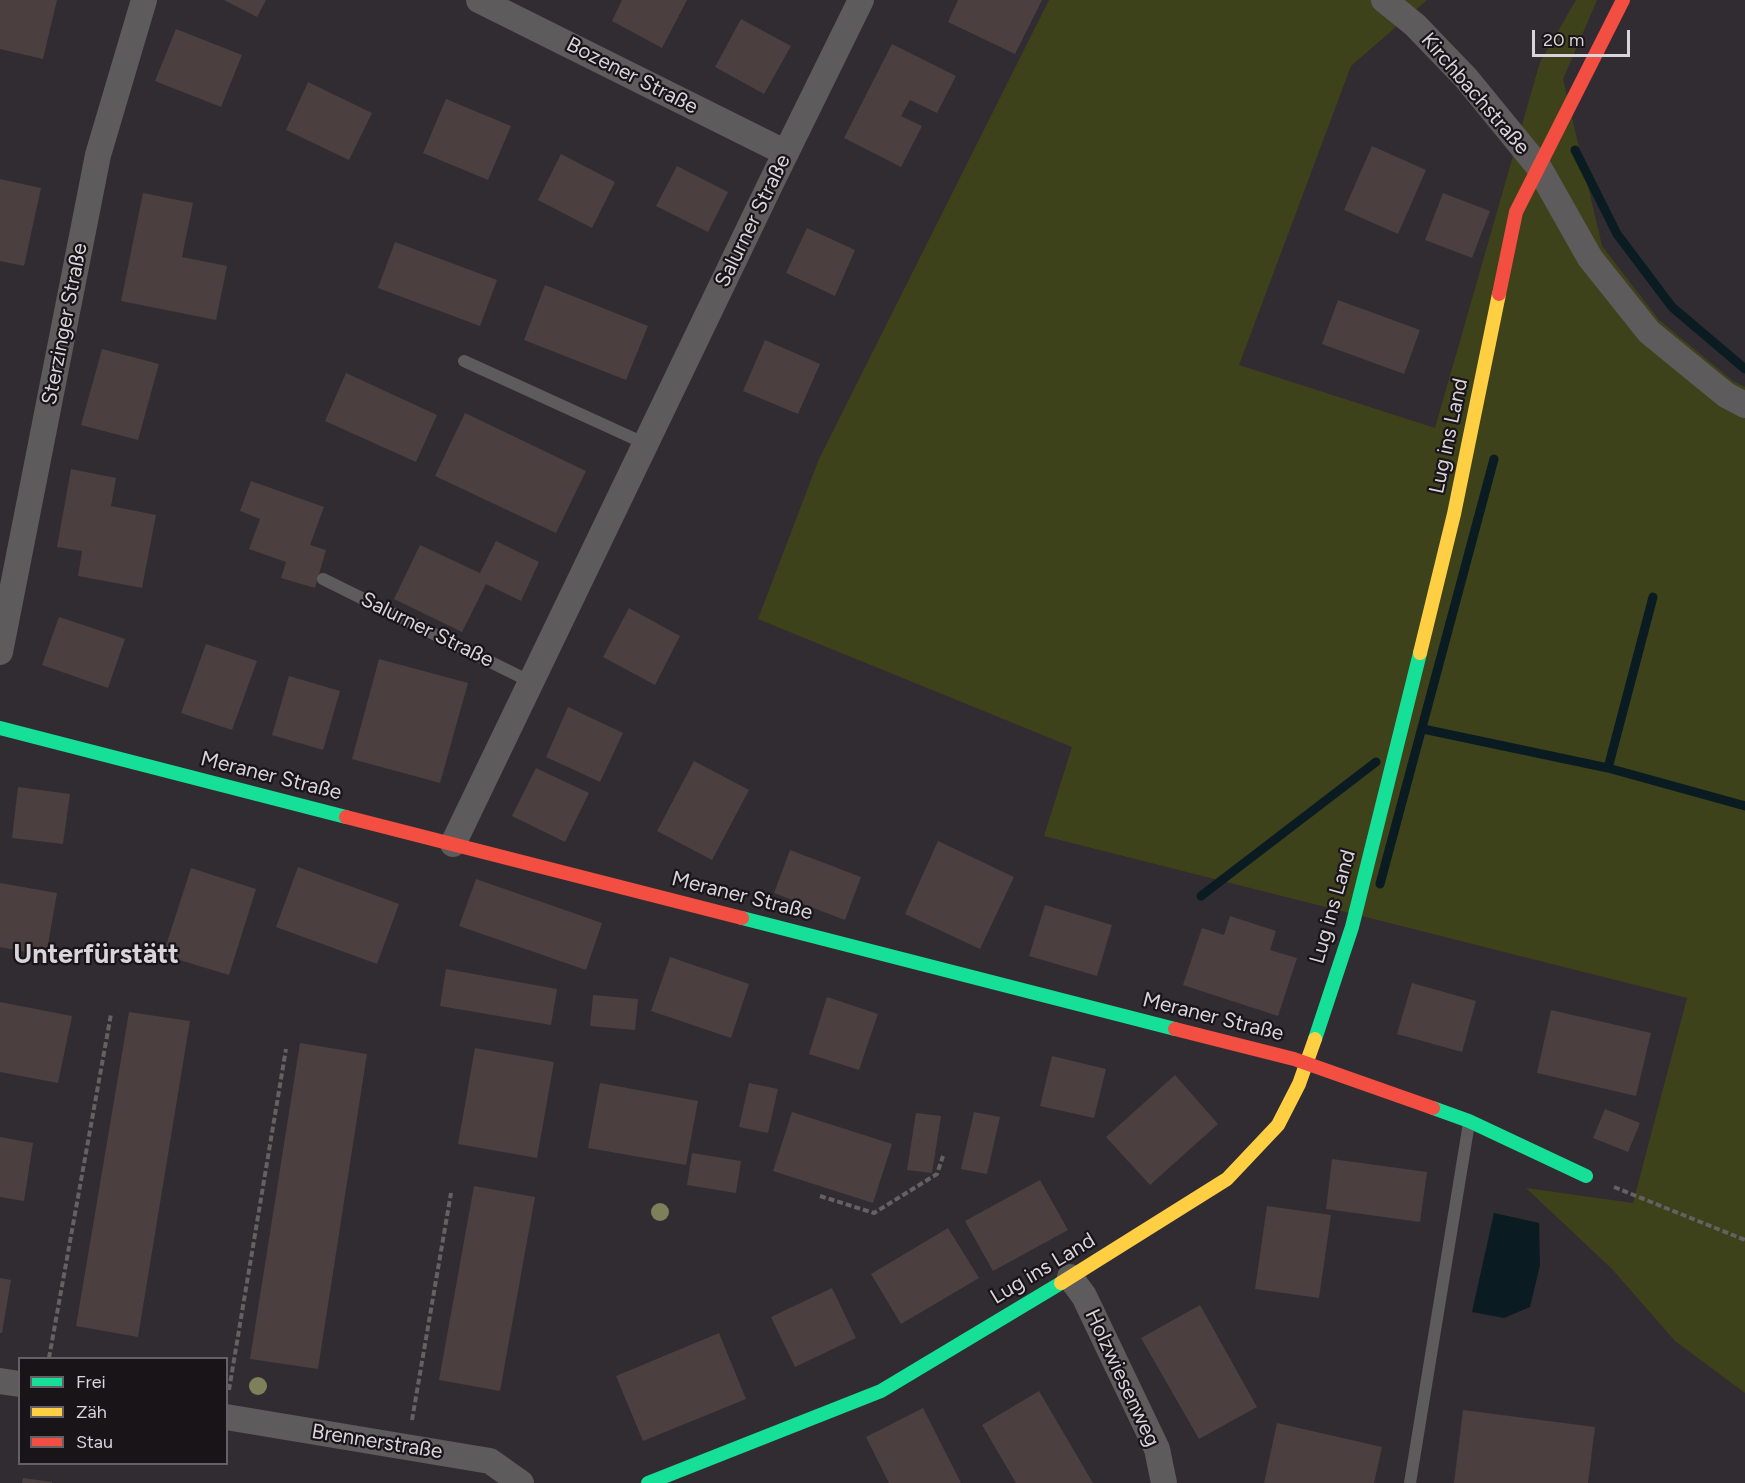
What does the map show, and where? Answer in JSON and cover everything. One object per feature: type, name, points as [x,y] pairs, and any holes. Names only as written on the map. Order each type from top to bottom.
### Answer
[{"type":"street","name":"Sterzinger Straße","points":[[0,651],[98,155],[144,0]]},
{"type":"street","name":"Bozener Straße","points":[[478,0],[786,153]]},
{"type":"street","name":"Salurner Straße","points":[[453,844],[861,0]]},
{"type":"street","name":"Kirchbachstraße","points":[[1384,0],[1415,25],[1466,78],[1538,166],[1590,258],[1649,332],[1726,395],[1745,405]]},
{"type":"street","name":"Lug ins Land","points":[[648,1483],[881,1391],[1227,1179],[1278,1125],[1307,1063],[1352,927],[1454,514],[1516,212],[1623,0]]},
{"type":"street","name":"Meraner Straße","points":[[0,728],[1307,1063],[1469,1121],[1586,1176]]},
{"type":"street","name":"Holzwiesenweg","points":[[1070,1277],[1084,1296],[1157,1449],[1164,1483]]},
{"type":"street","points":[[0,1381],[18,1384]]},
{"type":"street","name":"Brennerstraße","points":[[228,1406],[408,1447],[490,1461],[521,1483]]},
{"type":"lane","points":[[464,361],[646,444]]},
{"type":"lane","name":"Salurner Straße","points":[[323,579],[531,682]]},
{"type":"lane","points":[[1410,1483],[1469,1121]]},
{"type":"path","points":[[49,1357],[111,1014]]},
{"type":"path","points":[[228,1400],[286,1049]]},
{"type":"path","points":[[820,1196],[874,1213],[937,1174],[943,1156]]},
{"type":"path","points":[[1586,1176],[1745,1240]]},
{"type":"path","points":[[408,1447],[451,1193]]},
{"type":"green space","points":[[1049,0],[1427,0],[1351,66],[1239,365],[1435,428],[1540,62],[1576,0],[1597,0],[1563,79],[1602,246],[1659,320],[1733,381],[1745,387],[1745,1393],[1675,1341],[1612,1269],[1526,1188],[1633,1203],[1687,998],[1044,836],[1072,747],[758,619],[819,459]]},
{"type":"water","points":[[1494,1213],[1539,1223],[1540,1265],[1530,1307],[1504,1318],[1472,1312]]},
{"type":"building","points":[[0,0],[57,0],[43,59],[0,49]]},
{"type":"building","points":[[224,0],[266,0],[257,17]]},
{"type":"building","points":[[622,0],[687,0],[662,48],[612,21]]},
{"type":"building","points":[[958,0],[1042,0],[1015,54],[948,22]]},
{"type":"building","points":[[741,19],[791,46],[764,94],[715,67]]},
{"type":"building","points":[[176,29],[242,55],[221,107],[155,81]]},
{"type":"building","points":[[892,44],[956,76],[937,113],[910,100],[901,116],[922,126],[901,167],[844,138]]},
{"type":"building","points":[[308,82],[372,113],[349,160],[286,130]]},
{"type":"building","points":[[446,99],[511,126],[488,180],[423,153]]},
{"type":"building","points":[[1372,146],[1426,170],[1398,234],[1344,210]]},
{"type":"building","points":[[561,154],[615,182],[592,228],[538,200]]},
{"type":"building","points":[[677,166],[728,192],[708,232],[656,206]]},
{"type":"building","points":[[0,179],[41,188],[24,266],[0,261]]},
{"type":"building","points":[[143,193],[193,203],[182,257],[227,266],[216,320],[121,301]]},
{"type":"building","points":[[1443,193],[1490,211],[1472,258],[1425,240]]},
{"type":"building","points":[[807,228],[855,250],[835,296],[786,273]]},
{"type":"building","points":[[395,242],[497,280],[480,326],[378,288]]},
{"type":"building","points":[[545,285],[648,326],[626,380],[524,340]]},
{"type":"building","points":[[1338,300],[1420,330],[1404,374],[1322,344]]},
{"type":"building","points":[[765,340],[820,364],[798,414],[743,391]]},
{"type":"building","points":[[102,349],[159,364],[138,440],[81,425]]},
{"type":"building","points":[[346,373],[437,415],[416,462],[325,421]]},
{"type":"building","points":[[465,413],[586,471],[556,533],[435,476]]},
{"type":"building","points":[[71,469],[116,478],[111,506],[156,515],[142,588],[78,576],[82,551],[57,547]]},
{"type":"building","points":[[251,481],[324,507],[310,545],[326,550],[315,588],[281,578],[286,562],[249,549],[260,519],[240,511]]},
{"type":"building","points":[[496,541],[539,562],[521,601],[486,584],[462,632],[394,599],[420,545],[480,573]]},
{"type":"building","points":[[629,608],[680,636],[655,685],[603,657]]},
{"type":"building","points":[[59,617],[125,639],[108,688],[42,665]]},
{"type":"building","points":[[206,644],[257,661],[232,730],[181,713]]},
{"type":"building","points":[[379,659],[468,683],[440,783],[352,759]]},
{"type":"building","points":[[289,676],[340,691],[323,750],[272,735]]},
{"type":"building","points":[[568,707],[623,733],[600,782],[546,757]]},
{"type":"building","points":[[694,761],[749,790],[712,860],[657,831]]},
{"type":"building","points":[[536,768],[589,793],[565,842],[512,816]]},
{"type":"building","points":[[18,787],[70,794],[63,844],[12,838]]},
{"type":"building","points":[[938,841],[1014,877],[980,949],[905,914]]},
{"type":"building","points":[[790,850],[861,877],[845,920],[774,893]]},
{"type":"building","points":[[298,867],[399,904],[377,964],[276,927]]},
{"type":"building","points":[[191,868],[256,889],[229,975],[163,955]]},
{"type":"building","points":[[476,879],[602,923],[586,970],[459,926]]},
{"type":"building","points":[[0,883],[57,893],[46,956],[0,947]]},
{"type":"building","points":[[1045,905],[1112,925],[1097,976],[1029,956]]},
{"type":"building","points":[[1230,916],[1276,931],[1270,950],[1297,958],[1278,1016],[1183,985],[1202,928],[1224,935]]},
{"type":"building","points":[[670,957],[749,984],[731,1038],[651,1011]]},
{"type":"building","points":[[446,969],[557,989],[551,1025],[440,1006]]},
{"type":"building","points":[[1412,983],[1476,1001],[1462,1052],[1397,1034]]},
{"type":"building","points":[[593,995],[638,999],[635,1030],[590,1026]]},
{"type":"building","points":[[827,997],[878,1014],[859,1070],[809,1054]]},
{"type":"building","points":[[0,1002],[72,1016],[58,1083],[0,1072]]},
{"type":"building","points":[[1551,1010],[1651,1033],[1636,1096],[1537,1073]]},
{"type":"building","points":[[129,1012],[190,1021],[138,1337],[76,1326]]},
{"type":"building","points":[[300,1043],[367,1054],[318,1369],[250,1359]]},
{"type":"building","points":[[475,1048],[554,1062],[537,1158],[458,1144]]},
{"type":"building","points":[[1052,1056],[1106,1069],[1094,1118],[1040,1106]]},
{"type":"building","points":[[1175,1075],[1218,1124],[1150,1185],[1106,1137]]},
{"type":"building","points":[[600,1083],[698,1101],[686,1165],[588,1148]]},
{"type":"building","points":[[749,1083],[778,1089],[768,1133],[739,1127]]},
{"type":"building","points":[[1605,1109],[1640,1123],[1628,1152],[1593,1138]]},
{"type":"building","points":[[792,1112],[892,1144],[873,1203],[773,1171]]},
{"type":"building","points":[[974,1112],[1000,1117],[987,1174],[961,1169]]},
{"type":"building","points":[[916,1113],[941,1116],[932,1173],[907,1170]]},
{"type":"building","points":[[0,1137],[33,1143],[24,1201],[0,1197]]},
{"type":"building","points":[[692,1153],[741,1161],[736,1193],[687,1185]]},
{"type":"building","points":[[1332,1159],[1427,1172],[1420,1222],[1326,1209]]},
{"type":"building","points":[[1040,1180],[1068,1230],[993,1271],[965,1221]]},
{"type":"building","points":[[474,1186],[535,1197],[500,1391],[439,1380]]},
{"type":"building","points":[[1267,1206],[1331,1215],[1319,1298],[1255,1289]]},
{"type":"building","points":[[948,1228],[979,1278],[901,1324],[871,1274]]},
{"type":"building","points":[[0,1278],[11,1280],[2,1333],[0,1333]]},
{"type":"building","points":[[832,1288],[856,1338],[795,1367],[771,1317]]},
{"type":"building","points":[[1200,1305],[1257,1407],[1199,1439],[1141,1338]]},
{"type":"building","points":[[719,1333],[746,1399],[643,1441],[616,1376]]},
{"type":"building","points":[[1039,1391],[1093,1483],[1016,1483],[982,1425]]},
{"type":"building","points":[[923,1408],[961,1483],[889,1483],[866,1437]]},
{"type":"building","points":[[1463,1410],[1595,1427],[1588,1483],[1454,1483]]},
{"type":"building","points":[[1277,1423],[1382,1447],[1374,1483],[1264,1483]]},
{"type":"building","points":[[23,1478],[52,1482],[52,1483],[22,1483]]},
{"type":"waterway","points":[[1575,150],[1617,234],[1672,307],[1745,369]]},
{"type":"waterway","points":[[1380,884],[1494,459]]},
{"type":"waterway","points":[[1608,768],[1653,597]]},
{"type":"waterway","points":[[1423,729],[1608,768],[1745,806]]},
{"type":"waterway","points":[[1201,896],[1376,762]]},
{"type":"traffic: fast","points":[[1315,1039],[1352,927],[1420,653]]},
{"type":"traffic: fast","points":[[0,728],[346,817]]},
{"type":"traffic: fast","points":[[742,918],[1175,1029]]},
{"type":"traffic: fast","points":[[1433,1108],[1469,1121],[1586,1176]]},
{"type":"traffic: fast","points":[[648,1483],[881,1391],[1061,1283]]},
{"type":"traffic: slow","points":[[1420,653],[1454,514],[1499,294]]},
{"type":"traffic: slow","points":[[1061,1283],[1227,1179],[1278,1125],[1299,1084],[1315,1039]]},
{"type":"traffic: jam","points":[[1499,294],[1516,212],[1623,0]]},
{"type":"traffic: jam","points":[[346,817],[742,918]]},
{"type":"traffic: jam","points":[[1175,1029],[1294,1059],[1433,1108]]},
{"type":"district","name":"Unterfürstätt","points":[[96,955]]}]
